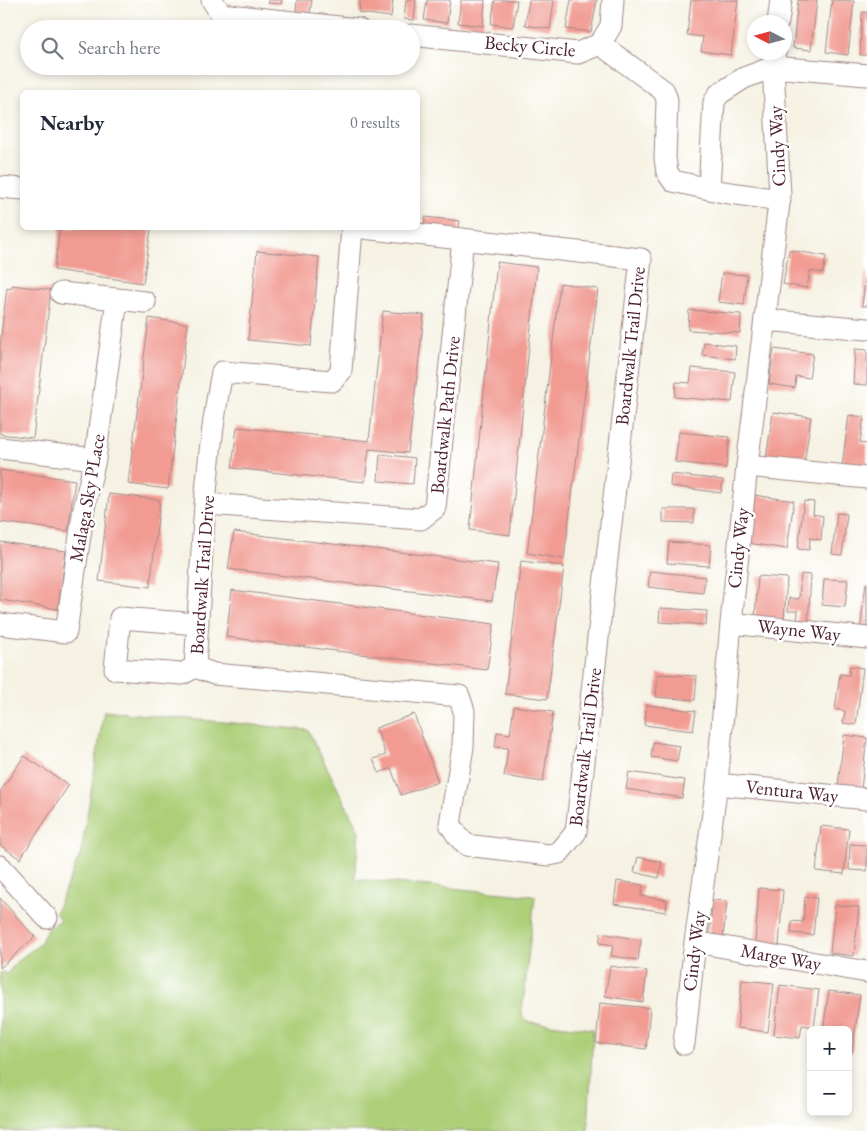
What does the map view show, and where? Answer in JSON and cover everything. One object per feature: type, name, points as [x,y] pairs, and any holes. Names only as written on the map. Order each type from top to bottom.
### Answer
[{"type":"street","points":[[212,0],[221,14],[276,20]]},
{"type":"street","name":"Becky Circle","points":[[420,36],[578,53],[600,44],[611,26],[613,0]]},
{"type":"street","points":[[779,15],[780,0]]},
{"type":"street","points":[[600,44],[664,92],[667,100],[665,158],[667,172],[673,181],[709,189],[780,200]]},
{"type":"street","points":[[709,189],[714,102],[719,94],[774,60],[867,75]]},
{"type":"street","name":"Cindy Way","points":[[684,1044],[695,942],[717,784],[747,466],[780,200],[774,60]]},
{"type":"street","name":"Boardwalk Trail Drive","points":[[352,230],[341,371],[332,381],[222,372],[215,407],[206,504],[195,667],[214,674],[459,696],[464,711],[463,747],[450,824],[466,845],[549,855],[559,852],[576,832],[641,258],[381,230]]},
{"type":"street","name":"Boardwalk Path Drive","points":[[206,504],[421,519],[435,508],[464,239]]},
{"type":"street","points":[[61,293],[145,302]]},
{"type":"street","name":"Malaga Sky PLace","points":[[0,624],[66,632],[84,508],[95,459],[117,299]]},
{"type":"street","points":[[764,320],[867,329]]},
{"type":"street","points":[[0,448],[95,459]]},
{"type":"street","points":[[747,466],[867,478]]},
{"type":"street","points":[[195,667],[182,674],[115,669],[120,618],[198,624]]},
{"type":"street","name":"Wayne Way","points":[[731,623],[867,638]]},
{"type":"street","name":"Ventura Way","points":[[717,784],[867,799]]},
{"type":"street","points":[[0,866],[46,918]]},
{"type":"street","name":"Marge Way","points":[[695,942],[867,972]]},
{"type":"green space","points":[[104,711],[308,730],[359,831],[355,879],[535,896],[523,1017],[530,1022],[593,1029],[588,1131],[0,1131],[0,973],[7,974],[17,961],[40,944],[47,929],[61,920],[55,913],[81,853]]},
{"type":"building","points":[[269,0],[282,0],[281,4],[268,3]]},
{"type":"building","points":[[297,0],[312,0],[310,13],[296,12]]},
{"type":"building","points":[[360,0],[393,0],[391,17],[359,13]]},
{"type":"building","points":[[406,0],[416,0],[414,20],[404,19]]},
{"type":"building","points":[[427,0],[450,0],[447,23],[424,20]]},
{"type":"building","points":[[461,0],[485,0],[483,26],[458,23]]},
{"type":"building","points":[[495,0],[517,0],[513,27],[491,24]]},
{"type":"building","points":[[529,0],[554,0],[550,29],[525,25]]},
{"type":"building","points":[[571,0],[597,0],[591,32],[566,29]]},
{"type":"building","points":[[691,0],[738,0],[731,55],[701,51],[703,37],[687,35]]},
{"type":"building","points":[[798,0],[817,0],[811,50],[793,48]]},
{"type":"building","points":[[832,0],[854,1],[848,55],[826,52]]},
{"type":"building","points":[[862,12],[867,12],[867,55],[860,55]]},
{"type":"building","points":[[425,217],[460,221],[458,234],[424,230]]},
{"type":"building","points":[[60,230],[151,230],[143,283],[54,270]]},
{"type":"building","points":[[789,250],[826,256],[823,273],[810,271],[807,288],[783,284]]},
{"type":"building","points":[[257,251],[319,257],[311,346],[248,340]]},
{"type":"building","points":[[497,262],[537,267],[510,535],[470,530]]},
{"type":"building","points":[[722,273],[747,275],[744,305],[718,302]]},
{"type":"building","points":[[866,273],[867,306],[862,306]]},
{"type":"building","points":[[560,283],[598,289],[564,559],[527,553]]},
{"type":"building","points":[[12,285],[51,290],[33,438],[0,434],[0,344],[7,288],[11,289]]},
{"type":"building","points":[[689,310],[741,314],[740,333],[688,330]]},
{"type":"building","points":[[383,311],[424,315],[408,453],[369,449],[365,482],[232,468],[237,427],[369,441]]},
{"type":"building","points":[[149,318],[188,324],[168,489],[128,484]]},
{"type":"building","points":[[704,342],[736,346],[735,359],[702,355]]},
{"type":"building","points":[[774,349],[813,354],[809,378],[796,376],[795,388],[769,384]]},
{"type":"building","points":[[855,349],[867,350],[867,385],[853,384]]},
{"type":"building","points":[[692,368],[735,372],[732,402],[675,397],[676,382],[690,383]]},
{"type":"building","points":[[773,412],[811,417],[804,464],[766,459]]},
{"type":"building","points":[[849,415],[864,417],[860,443],[867,444],[867,470],[842,466]]},
{"type":"building","points":[[679,432],[730,437],[726,468],[675,462]]},
{"type":"building","points":[[380,454],[415,458],[413,484],[378,481]]},
{"type":"building","points":[[0,470],[75,480],[68,531],[0,522]]},
{"type":"building","points":[[671,474],[723,480],[721,493],[670,486]]},
{"type":"building","points":[[109,494],[160,500],[150,587],[99,581]]},
{"type":"building","points":[[754,495],[794,501],[787,549],[747,543]]},
{"type":"building","points":[[804,501],[814,502],[813,514],[823,516],[821,540],[810,538],[809,550],[798,549]]},
{"type":"building","points":[[663,509],[694,509],[694,523],[663,522]]},
{"type":"building","points":[[837,513],[847,514],[842,555],[832,554]]},
{"type":"building","points":[[234,532],[498,564],[492,601],[228,569]]},
{"type":"building","points":[[0,542],[66,551],[58,609],[0,600]]},
{"type":"building","points":[[669,542],[711,545],[709,566],[667,563]]},
{"type":"building","points":[[521,561],[564,566],[547,699],[505,694]]},
{"type":"building","points":[[650,571],[705,577],[703,593],[648,587]]},
{"type":"building","points":[[801,574],[811,575],[808,625],[797,624],[798,611],[788,611],[789,598],[799,599]]},
{"type":"building","points":[[758,576],[787,578],[784,620],[755,618]]},
{"type":"building","points":[[824,579],[848,580],[845,607],[822,605]]},
{"type":"building","points":[[867,583],[867,632],[860,631]]},
{"type":"building","points":[[232,590],[494,624],[487,670],[226,637]]},
{"type":"building","points":[[660,608],[707,611],[706,625],[659,622]]},
{"type":"building","points":[[850,666],[863,668],[856,725],[843,723],[845,711],[835,709],[840,674],[849,675]]},
{"type":"building","points":[[658,674],[697,676],[695,700],[656,697]]},
{"type":"building","points":[[647,705],[696,711],[693,731],[644,725]]},
{"type":"building","points":[[514,706],[553,712],[543,782],[504,776],[508,748],[495,747],[497,732],[510,734]]},
{"type":"building","points":[[414,714],[438,782],[401,795],[391,768],[379,773],[373,759],[386,755],[376,728]]},
{"type":"building","points":[[844,735],[867,738],[861,789],[838,786]]},
{"type":"building","points":[[653,742],[680,746],[677,761],[651,757]]},
{"type":"building","points":[[24,756],[69,785],[20,859],[0,845],[0,792]]},
{"type":"building","points":[[629,772],[685,780],[682,798],[626,789]]},
{"type":"building","points":[[821,826],[849,829],[844,874],[816,871]]},
{"type":"building","points":[[850,844],[867,845],[867,871],[849,870]]},
{"type":"building","points":[[638,857],[662,862],[659,878],[634,872]]},
{"type":"building","points":[[617,881],[643,885],[641,896],[667,900],[666,912],[614,904]]},
{"type":"building","points":[[759,888],[783,890],[779,946],[755,944]]},
{"type":"building","points":[[805,897],[817,898],[813,935],[791,933],[792,921],[803,922]]},
{"type":"building","points":[[0,898],[35,937],[0,968]]},
{"type":"building","points":[[713,900],[727,901],[723,937],[709,936]]},
{"type":"building","points":[[835,905],[859,907],[854,956],[830,953]]},
{"type":"building","points":[[601,933],[641,940],[638,960],[611,956],[613,945],[599,943]]},
{"type":"building","points":[[610,966],[647,971],[643,1002],[605,996]]},
{"type":"building","points":[[742,980],[774,983],[768,1032],[737,1028]]},
{"type":"building","points":[[780,985],[819,990],[814,1026],[802,1025],[800,1038],[774,1035]]},
{"type":"building","points":[[829,991],[860,995],[852,1053],[852,1026],[824,1026]]},
{"type":"building","points":[[600,1003],[650,1008],[646,1049],[596,1043]]}]
